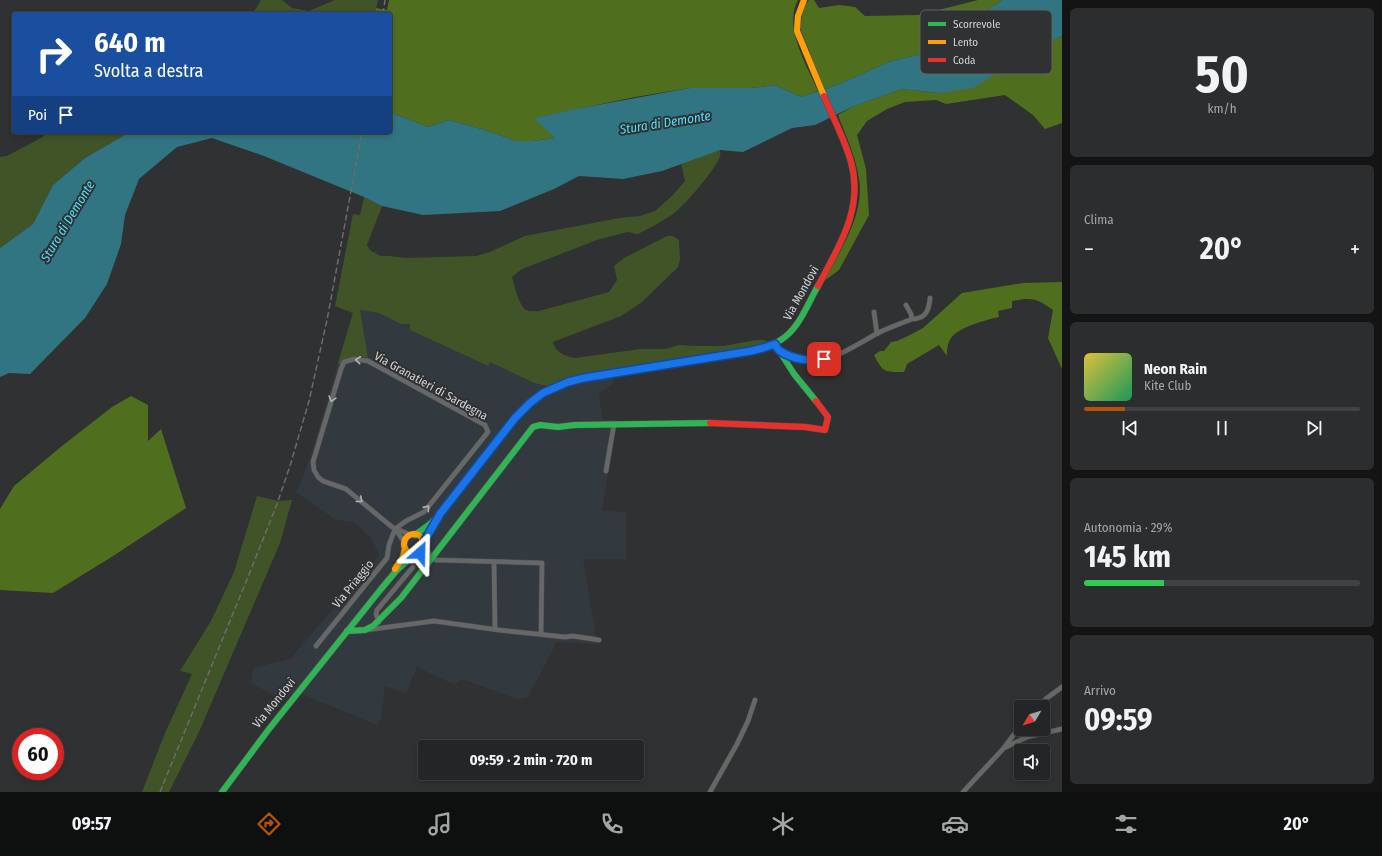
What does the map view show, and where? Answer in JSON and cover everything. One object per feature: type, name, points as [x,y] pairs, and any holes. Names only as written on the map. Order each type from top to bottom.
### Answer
[{"type":"main road","name":"Via Mondovì","points":[[413,535],[430,524],[440,514],[518,415],[543,393],[584,378],[751,351],[775,344],[790,333],[802,316],[830,263],[848,225],[855,197],[854,175],[851,161],[797,31],[798,16],[804,0]]},
{"type":"main road","points":[[347,631],[365,630],[373,626],[401,598],[536,425],[558,427],[614,424],[755,425],[805,427],[824,430],[828,417],[794,374],[775,344]]},
{"type":"main road","name":"Via Mondovì","points":[[424,544],[440,514]]},
{"type":"main road","points":[[413,535],[421,537],[424,544],[422,551],[416,554],[409,553],[405,546],[407,538],[413,535]]},
{"type":"main road","name":"Via Mondovì","points":[[222,792],[269,728],[388,580],[403,557],[405,546]]},
{"type":"main road","name":"Via Mondovì","points":[[388,580],[416,554]]},
{"type":"street","points":[[779,351],[792,356],[815,361],[838,354],[912,318],[918,319],[923,316],[929,309],[930,298]]},
{"type":"street","points":[[906,305],[912,318]]},
{"type":"street","points":[[874,312],[877,334]]},
{"type":"street","name":"Via Granatieri di Sardegna","points":[[395,529],[406,521],[424,512],[488,432],[488,429],[484,425],[368,361],[354,358],[344,362],[341,369],[313,462],[314,470],[318,477],[323,481],[346,490],[395,529],[413,535]]},
{"type":"street","points":[[606,471],[614,424]]},
{"type":"street","name":"Via Granatieri di Sardegna","points":[[395,529],[405,546]]},
{"type":"street","name":"Via Priaggio","points":[[316,646],[387,558],[389,545],[395,529]]},
{"type":"street","points":[[424,544],[432,558]]},
{"type":"street","points":[[416,554],[436,560],[542,563],[541,634]]},
{"type":"street","points":[[494,562],[495,629]]},
{"type":"street","points":[[378,622],[376,614],[377,610],[414,567]]},
{"type":"street","points":[[365,630],[434,621],[599,640]]},
{"type":"street","points":[[1045,700],[1062,687]]},
{"type":"street","points":[[710,792],[748,722],[755,700]]},
{"type":"street","points":[[1002,749],[1027,737],[1062,729]]},
{"type":"street","points":[[963,792],[1014,734]]},
{"type":"shaded area","points":[[361,310],[379,313],[401,324],[410,324],[410,330],[487,366],[490,362],[534,383],[547,386],[568,378],[614,371],[614,378],[611,386],[599,393],[602,419],[616,420],[602,511],[626,512],[626,559],[583,559],[597,644],[557,642],[527,698],[518,699],[462,679],[455,685],[417,667],[406,694],[385,686],[381,719],[377,725],[295,691],[284,701],[251,683],[253,668],[290,659],[379,555],[372,539],[354,522],[336,520],[296,492],[313,448],[353,312]]},
{"type":"green space","points":[[261,0],[282,0],[292,8],[309,11],[335,0],[378,0],[375,12],[253,12]]},
{"type":"green space","points":[[389,0],[798,0],[794,10],[793,22],[795,34],[798,46],[818,91],[801,97],[775,85],[751,88],[690,88],[635,97],[535,118],[555,138],[533,141],[516,141],[485,130],[449,120],[428,127],[392,113],[392,12],[375,12],[376,8],[387,10]]},
{"type":"green space","points":[[809,0],[814,0],[819,8],[839,5],[855,7],[865,16],[920,15],[920,55],[891,61],[824,89],[800,28],[803,9]]},
{"type":"green space","points":[[978,0],[1003,0],[987,10],[939,10]]},
{"type":"green space","points":[[1062,36],[1062,123],[1045,129],[1033,115],[1005,95],[946,104],[936,100],[905,102],[887,109],[867,121],[857,135],[866,169],[869,215],[839,270],[824,281],[850,232],[855,219],[860,192],[856,163],[838,115],[852,107],[902,89],[939,93],[983,74],[1052,74],[1052,41]]},
{"type":"green space","points":[[46,134],[127,134],[85,158],[53,185],[33,224],[0,248],[0,157],[7,156]]},
{"type":"green space","points":[[720,150],[718,162],[707,178],[685,203],[673,214],[652,227],[638,234],[627,232],[597,240],[522,269],[512,277],[517,295],[523,308],[529,311],[539,311],[609,292],[617,280],[614,266],[624,258],[667,236],[673,236],[679,240],[680,259],[678,267],[642,302],[621,316],[553,342],[556,349],[565,355],[575,358],[640,349],[666,349],[679,345],[723,346],[756,340],[769,342],[746,348],[568,378],[547,386],[534,383],[490,362],[488,366],[410,330],[410,324],[401,324],[379,313],[361,310],[368,358],[353,358],[346,360],[340,365],[338,363],[353,313],[335,306],[353,214],[360,215],[364,197],[382,206],[367,245],[373,252],[381,256],[406,258],[476,256],[490,252],[525,236],[619,218],[640,216],[655,211],[672,196],[685,181],[681,164]]},
{"type":"green space","points":[[1062,282],[1062,369],[1048,338],[1053,310],[1038,301],[1030,299],[1012,301],[1012,308],[998,311],[999,317],[973,324],[960,330],[951,338],[949,342],[947,356],[939,345],[907,364],[904,372],[885,370],[882,368],[874,355],[880,351],[884,351],[891,342],[897,341],[923,328],[962,293],[1023,283]]},
{"type":"green space","points":[[131,396],[148,405],[148,441],[161,429],[186,508],[110,558],[53,593],[0,590],[0,509],[14,486],[112,407]]},
{"type":"green space","points":[[257,496],[278,501],[292,500],[280,543],[199,732],[169,792],[142,792],[165,733],[192,674],[180,671],[211,621],[234,572]]},
{"type":"water","points":[[1003,0],[1062,0],[1062,36],[1052,41],[1052,10],[987,10]]},
{"type":"water","name":"Stura di Demonte","points":[[920,55],[920,74],[995,74],[973,88],[939,93],[902,89],[852,107],[815,125],[792,128],[743,152],[720,150],[662,171],[623,179],[579,176],[554,189],[500,211],[423,215],[382,206],[364,197],[264,156],[212,138],[177,147],[139,179],[125,215],[121,244],[107,284],[85,318],[30,374],[9,373],[0,377],[0,248],[33,224],[53,185],[85,158],[127,134],[392,134],[392,113],[428,127],[449,120],[485,130],[516,141],[533,141],[555,138],[534,118],[690,88],[751,88],[775,85],[801,97],[839,84],[891,61]]},
{"type":"railway","points":[[383,12],[385,0]]},
{"type":"railway","points":[[160,792],[250,572],[277,504],[290,466],[309,401],[327,320],[362,134]]},
{"type":"traffic: fast","points":[[415,535],[430,524],[440,514],[518,415],[543,393],[556,387],[585,378],[763,349],[791,332],[800,320],[818,286]]},
{"type":"traffic: fast","points":[[775,344],[794,374],[816,401]]},
{"type":"traffic: fast","points":[[347,631],[365,630],[373,626],[401,598],[533,427],[540,425],[558,427],[575,425],[710,423]]},
{"type":"traffic: fast","points":[[222,792],[269,729],[381,589],[397,570],[415,554]]},
{"type":"traffic: slow","points":[[804,0],[798,16],[797,31],[824,96]]},
{"type":"traffic: slow","points":[[424,542],[436,521]]},
{"type":"traffic: slow","points":[[414,534],[421,537],[424,544],[421,551],[414,554],[407,551],[404,544],[407,537],[414,534]]},
{"type":"traffic: slow","points":[[395,569],[403,557],[405,548]]},
{"type":"traffic: jam","points":[[818,286],[841,242],[852,211],[854,196],[854,179],[851,162],[824,96]]},
{"type":"traffic: jam","points":[[710,423],[805,427],[825,430],[828,417],[816,401]]},
{"type":"route","points":[[420,553],[424,546],[424,542],[440,514],[515,418],[543,393],[568,382],[584,378],[751,351],[775,344],[779,351],[792,356],[815,361],[824,359]]}]
